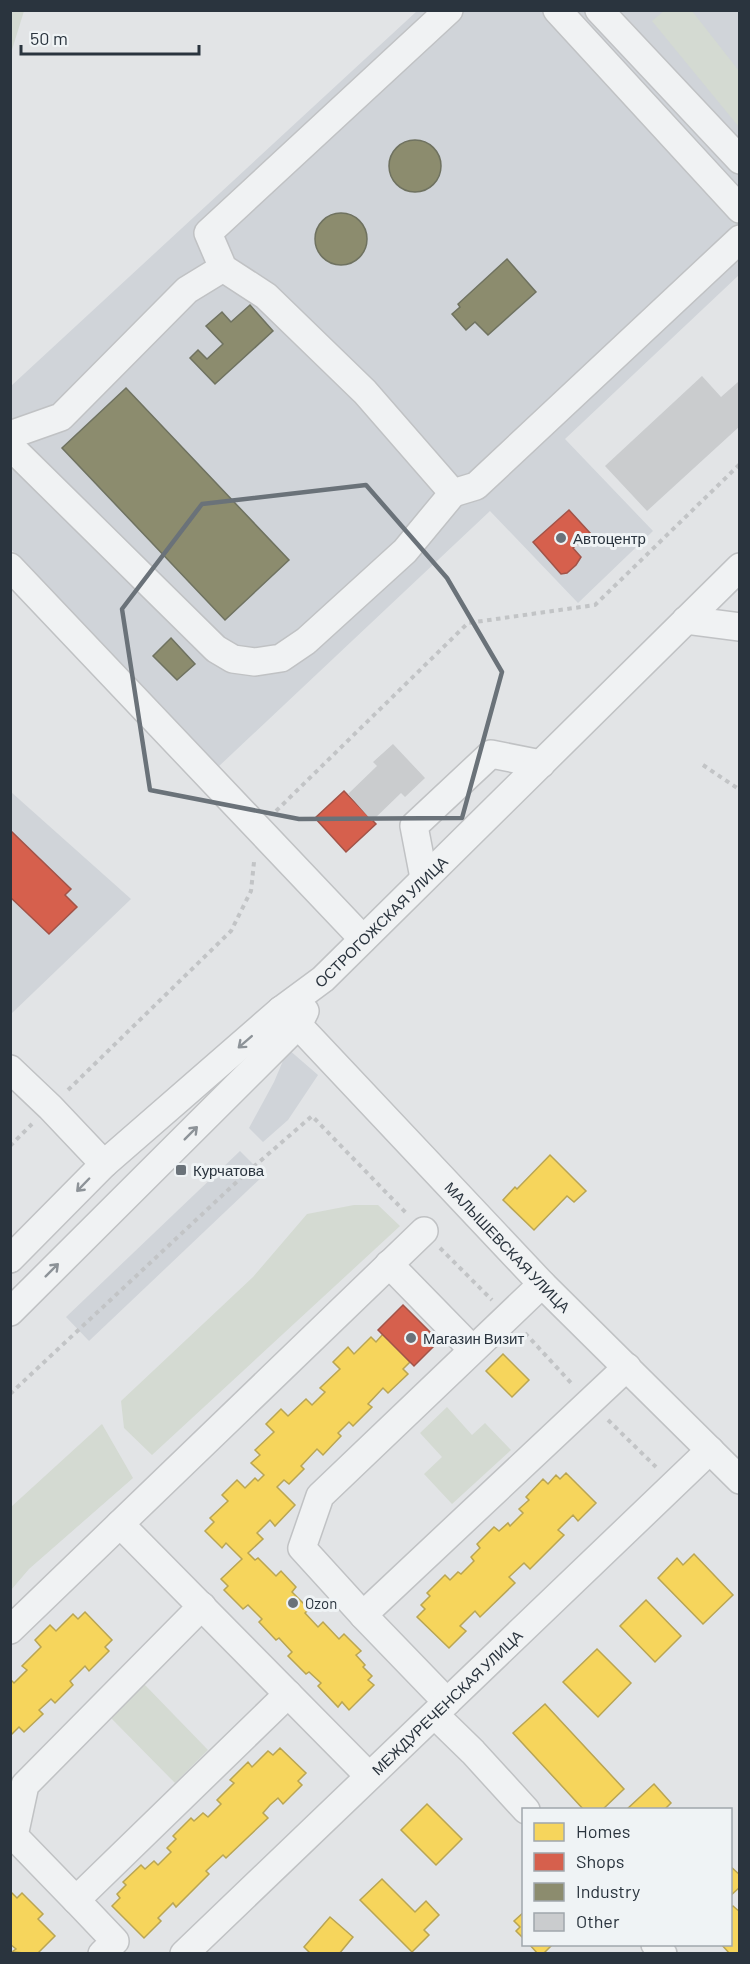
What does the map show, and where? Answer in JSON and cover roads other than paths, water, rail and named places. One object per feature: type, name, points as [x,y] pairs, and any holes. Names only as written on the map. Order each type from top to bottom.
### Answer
[{"type":"street","points":[[449,10],[208,233],[223,268],[266,296],[365,392],[453,493]]},
{"type":"street","points":[[557,10],[740,209]]},
{"type":"street","points":[[599,10],[740,160]]},
{"type":"street","points":[[10,446],[216,649],[233,659],[255,662],[281,658],[306,641],[405,551],[453,493],[476,486],[740,238]]},
{"type":"street","points":[[10,435],[61,417],[188,290],[223,268]]},
{"type":"street","points":[[10,567],[363,939]]},
{"type":"street","name":"ОСТРОГОЖСКАЯ УЛИЦА","points":[[290,1017],[323,979],[424,878],[740,567]]},
{"type":"street","points":[[686,620],[740,627]]},
{"type":"street","points":[[424,878],[414,826],[490,754],[541,764]]},
{"type":"street","points":[[10,1259],[104,1164],[290,1017]]},
{"type":"street","points":[[10,1312],[290,1017]]},
{"type":"street","name":"МАЛЫШЕВСКАЯ УЛИЦА","points":[[290,1017],[542,1284],[740,1480]]},
{"type":"street","points":[[10,1069],[104,1164]]},
{"type":"street","points":[[10,1630],[424,1231]]},
{"type":"street","points":[[389,1264],[472,1349]]},
{"type":"street","points":[[524,1808],[473,1752],[441,1708],[363,1615],[302,1548],[321,1496],[542,1284]]},
{"type":"street","points":[[363,1615],[627,1367]]},
{"type":"street","name":"МЕЖДУРЕЧЕНСКАЯ УЛИЦА","points":[[184,1953],[711,1450]]},
{"type":"street","points":[[120,1524],[369,1776]]},
{"type":"street","points":[[102,1953],[115,1941],[14,1836],[25,1785],[202,1606]]},
{"type":"street","points":[[76,1900],[288,1694]]},
{"type":"place","name":"Автоцентр","points":[[561,538]]},
{"type":"place","name":"Курчатова","points":[[181,1170]]},
{"type":"place","name":"Магазин Визит","points":[[411,1338]]},
{"type":"place","name":"Ozon","points":[[293,1603]]}]
